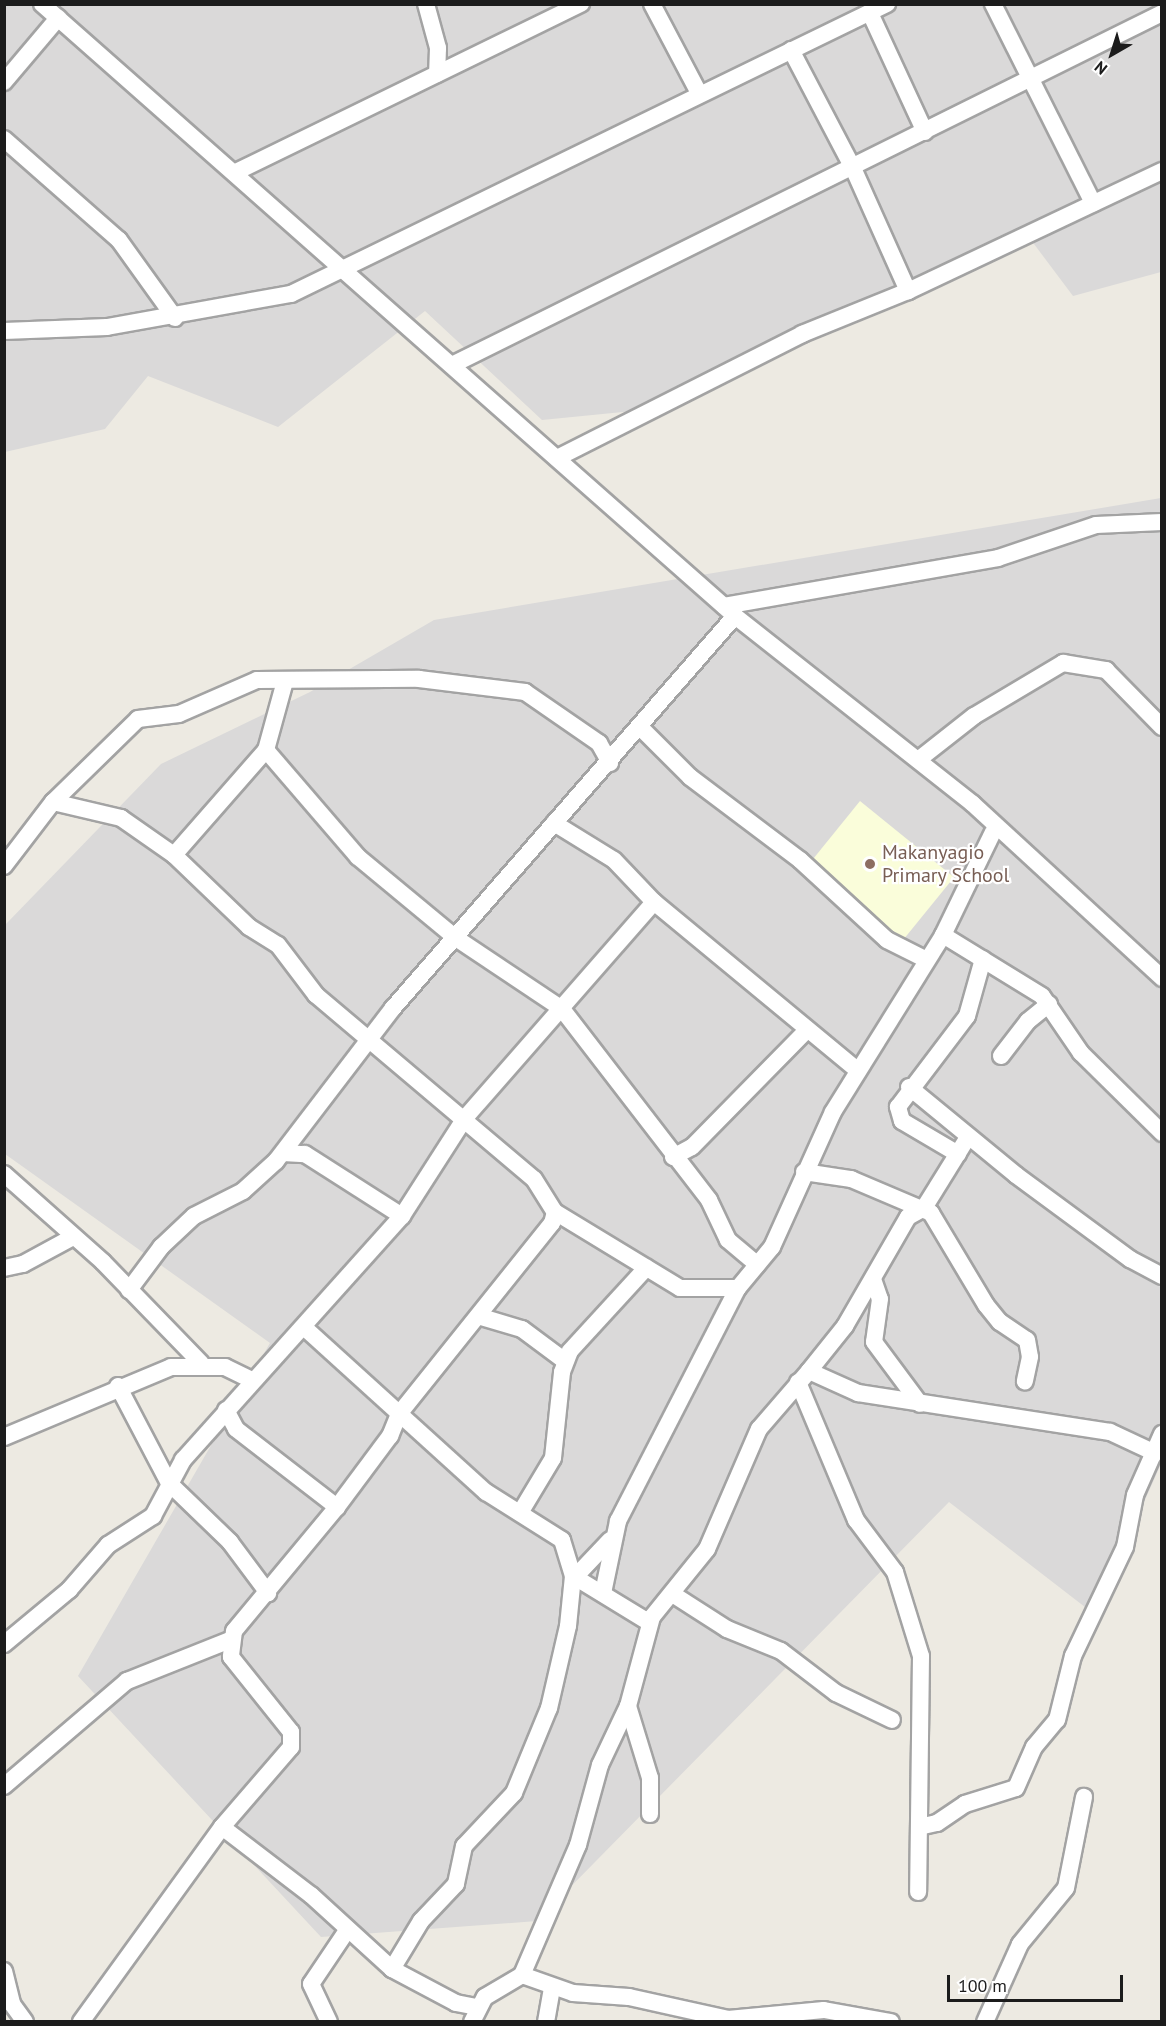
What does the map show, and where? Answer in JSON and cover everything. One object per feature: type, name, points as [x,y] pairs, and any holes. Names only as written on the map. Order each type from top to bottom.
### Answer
[{"type":"street","points":[[42,4],[454,364],[729,611],[918,760],[1161,978]]},
{"type":"street","points":[[426,4],[438,48],[437,74]]},
{"type":"street","points":[[236,172],[581,4]]},
{"type":"street","points":[[652,4],[699,93]]},
{"type":"street","points":[[4,331],[175,318],[275,299],[344,270],[699,93],[887,4]]},
{"type":"street","points":[[993,4],[1093,203]]},
{"type":"street","points":[[870,13],[925,132]]},
{"type":"street","points":[[454,364],[853,168],[1161,13]]},
{"type":"street","points":[[4,82],[58,18]]},
{"type":"street","points":[[791,50],[853,168],[908,291]]},
{"type":"street","points":[[4,139],[119,240],[175,318]]},
{"type":"street","points":[[557,458],[802,334],[908,291],[1093,203],[1157,177]]},
{"type":"street","points":[[129,1290],[161,1247],[194,1216],[243,1191],[283,1153],[374,1039],[393,1008],[554,823],[610,763],[729,611],[998,558],[1096,525],[1161,522]]},
{"type":"street","points":[[918,760],[974,716],[1063,663],[1106,670],[1161,727]]},
{"type":"street","points":[[4,866],[53,802],[138,718],[179,714],[257,680],[419,679],[525,692],[600,743],[610,763]]},
{"type":"street","points":[[174,855],[267,750],[285,681]]},
{"type":"street","points":[[640,727],[690,777],[783,846],[887,940],[925,959]]},
{"type":"street","points":[[267,750],[327,826],[456,938],[562,1009],[598,1051],[673,1157],[709,1200],[728,1240],[757,1264]]},
{"type":"street","points":[[53,802],[121,818],[174,855],[249,927],[278,945],[316,995],[374,1039],[534,1179],[555,1212],[680,1288],[738,1288]]},
{"type":"street","points":[[554,823],[614,860],[654,902],[806,1031],[858,1071]]},
{"type":"street","points":[[574,1577],[610,1540],[738,1288],[757,1264],[787,1218],[804,1172],[858,1071],[925,959],[943,935],[993,832]]},
{"type":"street","points":[[4,1644],[69,1590],[108,1545],[153,1516],[169,1483],[250,1379],[306,1329],[402,1216],[465,1118],[654,902]]},
{"type":"street","points":[[943,935],[1049,1004],[1081,1053],[1161,1133]]},
{"type":"street","points":[[958,1154],[902,1121],[898,1107],[909,1087],[967,1016],[983,959]]},
{"type":"street","points":[[1001,1056],[1028,1021],[1049,1004]]},
{"type":"street","points":[[673,1157],[692,1147],[806,1031]]},
{"type":"street","points":[[909,1087],[968,1137],[1130,1259],[1161,1276]]},
{"type":"street","points":[[222,1827],[311,1895],[346,1932],[392,1969],[475,2014],[522,1975],[578,1845],[600,1765],[628,1706],[650,1623],[674,1594],[718,1529],[759,1429],[803,1376],[873,1279],[908,1217],[924,1208],[968,1137]]},
{"type":"street","points":[[283,1153],[305,1154],[402,1216]]},
{"type":"street","points":[[804,1172],[851,1179],[924,1208],[986,1305],[1000,1322],[1027,1340],[1030,1357],[1024,1381]]},
{"type":"street","points":[[4,1174],[129,1290],[201,1363]]},
{"type":"street","points":[[4,1786],[127,1681],[230,1640],[337,1507],[390,1436],[399,1414],[552,1222],[555,1212]]},
{"type":"street","points":[[4,1268],[24,1264],[73,1237]]},
{"type":"street","points":[[520,1513],[553,1458],[565,1361],[646,1268]]},
{"type":"street","points":[[873,1279],[880,1299],[874,1342],[920,1404]]},
{"type":"street","points":[[498,1291],[500,1320]]},
{"type":"street","points":[[478,1316],[500,1320],[522,1329],[565,1361]]},
{"type":"street","points":[[306,1329],[486,1492],[562,1540],[574,1577],[568,1626],[549,1708],[514,1793],[464,1846],[456,1884],[421,1921],[392,1969]]},
{"type":"street","points":[[4,1437],[118,1386],[171,1367],[201,1363],[250,1379]]},
{"type":"street","points":[[803,1376],[858,1393],[1110,1432],[1155,1453]]},
{"type":"street","points":[[803,1376],[856,1520],[896,1572],[905,1595],[921,1659],[918,1892]]},
{"type":"street","points":[[118,1386],[169,1483],[230,1542],[268,1593]]},
{"type":"street","points":[[226,1410],[236,1429],[337,1507]]},
{"type":"street","points":[[919,1827],[937,1823],[965,1804],[1017,1788],[1033,1749],[1057,1720],[1073,1656],[1125,1547],[1135,1495],[1155,1453],[1161,1434]]},
{"type":"street","points":[[603,1593],[610,1540]]},
{"type":"street","points":[[574,1577],[650,1623]]},
{"type":"street","points":[[674,1594],[728,1629],[781,1651],[836,1693],[892,1720]]},
{"type":"street","points":[[81,2022],[222,1827],[274,1772],[293,1737],[231,1657],[230,1640]]},
{"type":"street","points":[[628,1706],[650,1778],[650,1814]]},
{"type":"street","points":[[985,2022],[1020,1944],[1066,1888],[1084,1797]]},
{"type":"street","points":[[329,2022],[311,1984],[346,1932]]},
{"type":"street","points":[[4,1971],[12,2004],[26,2022]]},
{"type":"street","points":[[522,1975],[552,1988],[728,2019],[824,2010],[891,2022]]},
{"type":"street","points":[[546,2022],[552,1988]]},
{"type":"shaded area","points":[[4,5],[1161,5],[1161,272],[1073,296],[1028,236],[653,409],[542,420],[425,311],[278,427],[148,376],[105,429],[5,452]]},
{"type":"shaded area","points":[[1161,498],[1161,1464],[1094,1614],[949,1502],[537,1921],[321,1937],[78,1676],[270,1343],[5,1154],[5,925],[161,764],[310,692],[434,620]]},
{"type":"shaded area","points":[[860,801],[954,877],[903,940],[809,864]]},
{"type":"place","name":"Makanyagio Primary School","points":[[870,864]]}]
